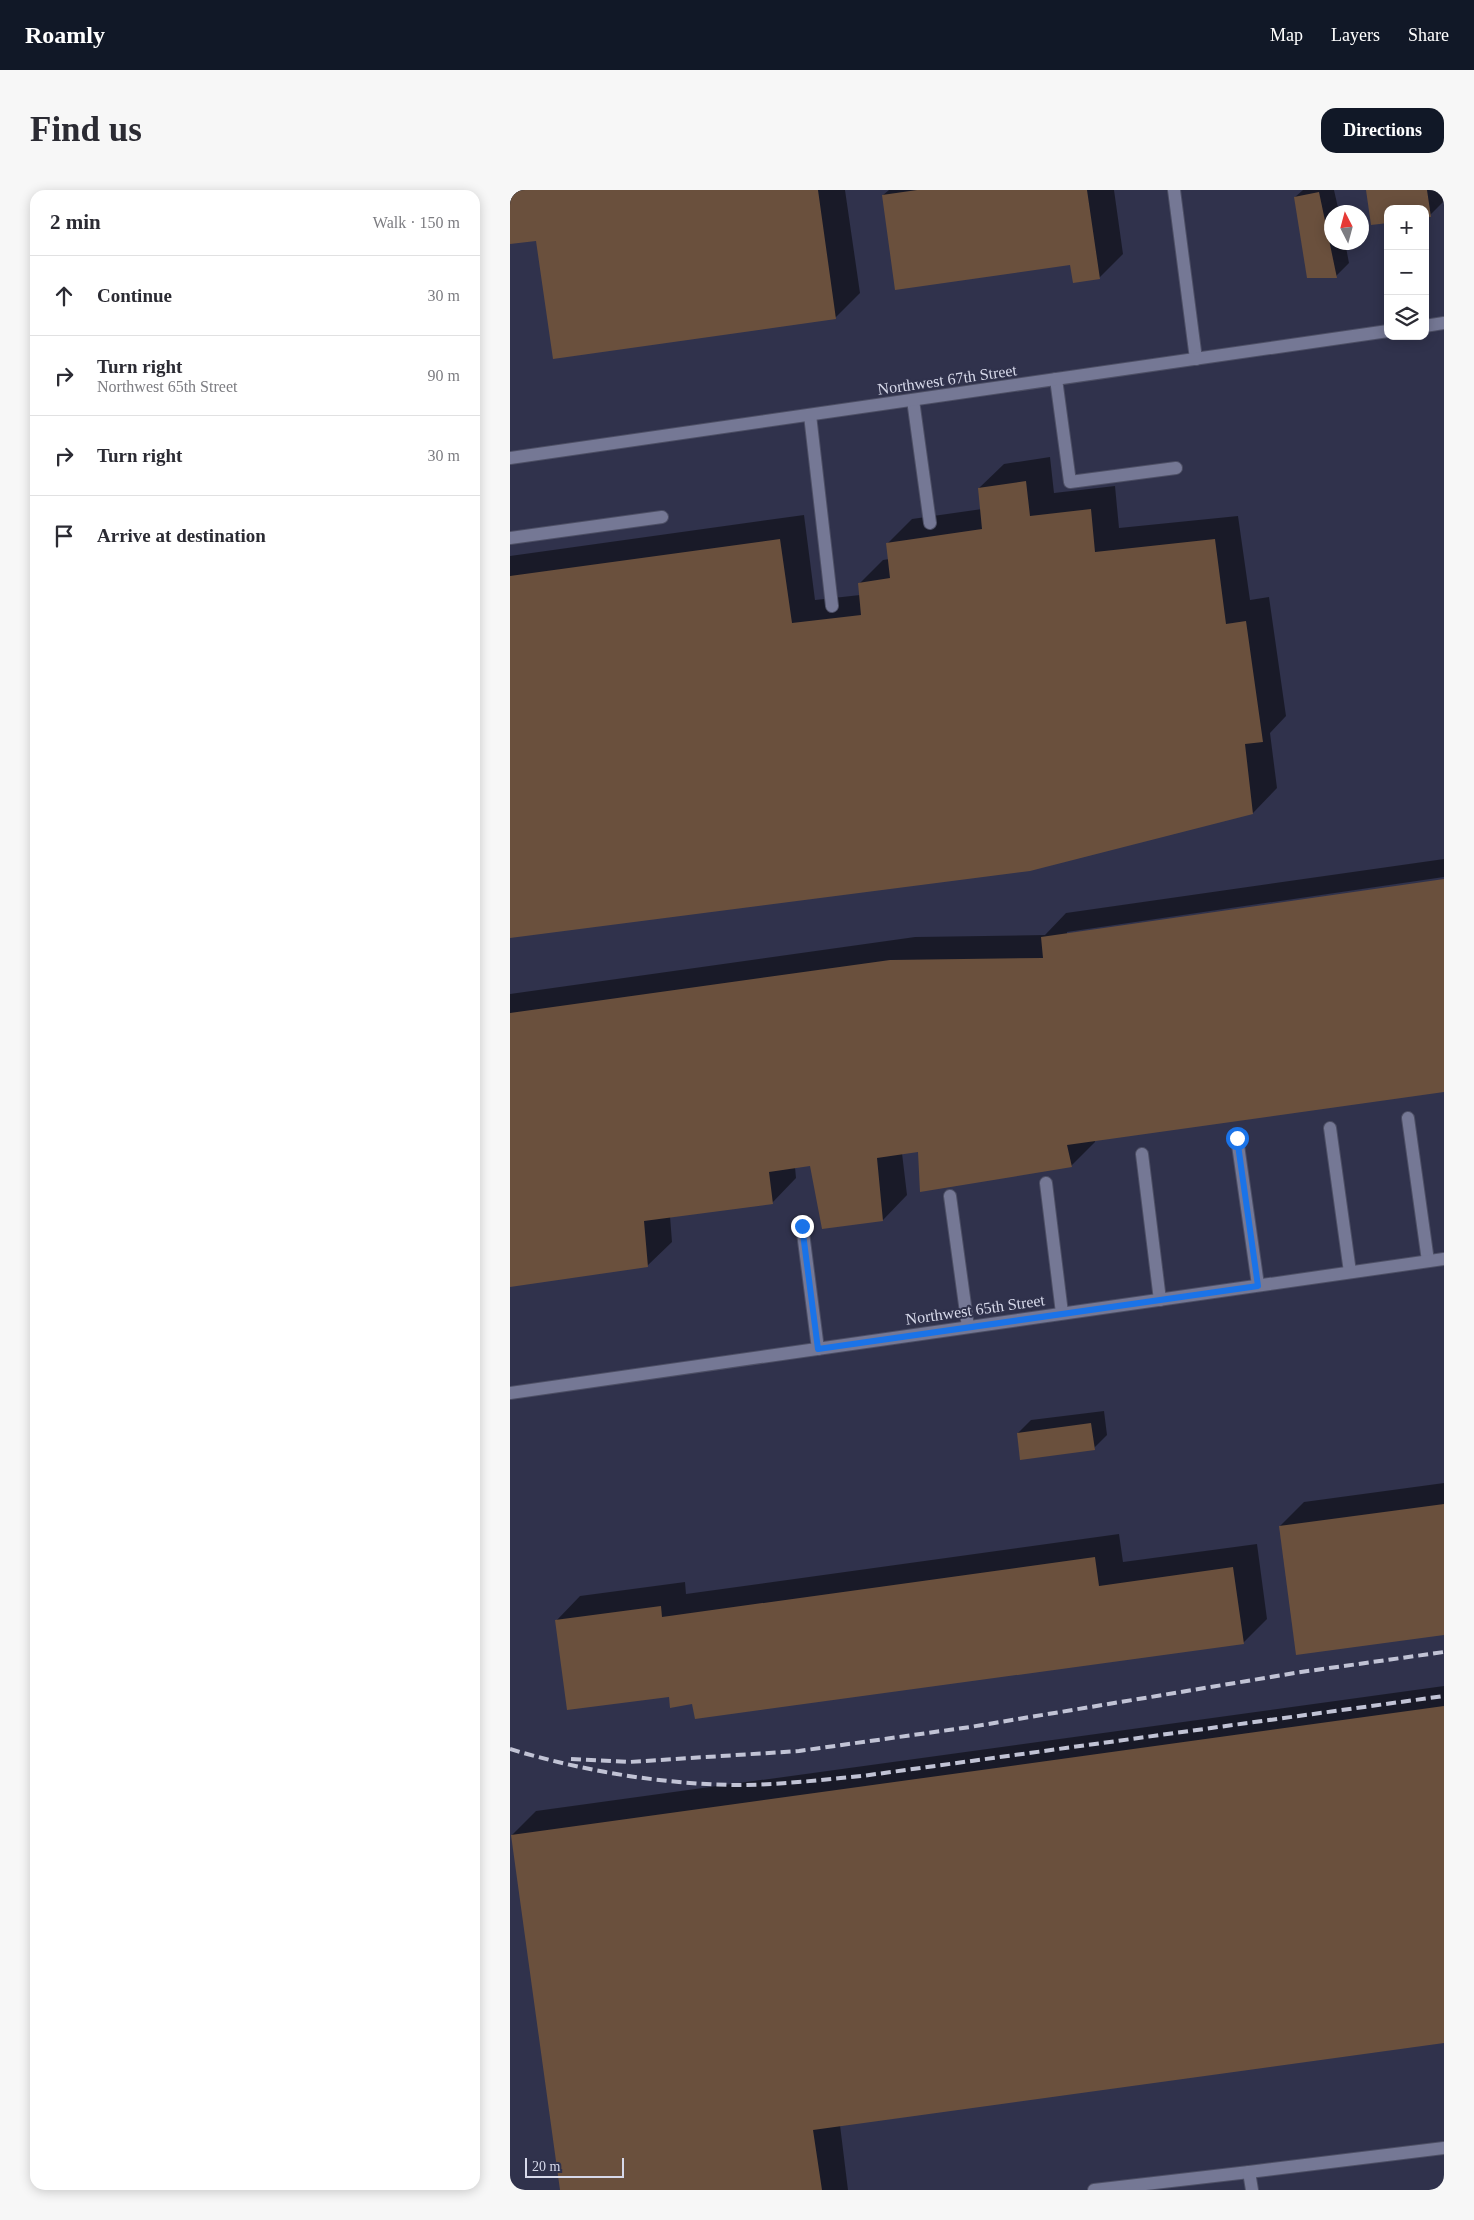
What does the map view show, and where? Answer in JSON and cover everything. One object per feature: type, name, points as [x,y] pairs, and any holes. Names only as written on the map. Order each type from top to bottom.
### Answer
[{"type":"street","points":[[1174,190],[1196,359]]},
{"type":"street","points":[[1429,325],[1444,323]]},
{"type":"street","name":"Northwest 67th Street","points":[[510,458],[1384,332]]},
{"type":"street","points":[[1056,379],[1070,482],[1176,468]]},
{"type":"street","points":[[913,400],[930,524]]},
{"type":"street","points":[[810,415],[832,606]]},
{"type":"street","points":[[510,538],[662,518]]},
{"type":"street","points":[[1408,1118],[1428,1261]]},
{"type":"street","points":[[1330,1128],[1350,1272]]},
{"type":"street","points":[[1237,1138],[1258,1286]]},
{"type":"street","points":[[1142,1154],[1160,1300]]},
{"type":"street","points":[[1046,1183],[1062,1313]]},
{"type":"street","points":[[950,1196],[968,1327]]},
{"type":"street","points":[[802,1226],[818,1349]]},
{"type":"street","name":"Northwest 65th Street","points":[[510,1393],[1444,1259]]},
{"type":"street","points":[[1094,2190],[1444,2148]]},
{"type":"street","points":[[1249,2172],[1252,2190]]},
{"type":"building","points":[[510,190],[818,190],[836,319],[553,359],[536,241],[510,244]]},
{"type":"building","points":[[917,190],[1087,190],[1100,279],[1073,283],[1070,265],[895,290],[882,195]]},
{"type":"building","points":[[1366,190],[1427,190],[1431,217],[1429,217],[1429,205],[1384,205],[1384,223],[1371,225]]},
{"type":"building","points":[[1319,192],[1324,216],[1324,250],[1331,250],[1337,278],[1307,278],[1294,197]]},
{"type":"building","points":[[1026,481],[1030,516],[1091,509],[1095,552],[1215,539],[1226,624],[1246,621],[1263,742],[1245,744],[1253,814],[1030,871],[510,938],[510,576],[780,539],[792,623],[861,615],[858,583],[890,578],[886,543],[982,529],[978,488]]},
{"type":"building","points":[[1444,879],[1444,1092],[1067,1145],[1072,1167],[920,1192],[918,1152],[877,1158],[883,1221],[822,1229],[810,1166],[769,1172],[773,1204],[644,1221],[648,1267],[510,1287],[510,1013],[890,960],[1043,958],[1041,937]]},
{"type":"building","points":[[1091,1423],[1095,1450],[1020,1460],[1017,1433]]},
{"type":"building","points":[[1444,1504],[1444,1635],[1296,1655],[1279,1526]]},
{"type":"building","points":[[1095,1557],[1099,1586],[1233,1567],[1244,1644],[695,1719],[692,1704],[670,1708],[669,1697],[567,1710],[555,1620],[661,1606],[662,1617]]},
{"type":"building","points":[[1444,1706],[1444,2043],[813,2130],[822,2190],[560,2190],[511,1835]]},
{"type":"railway","points":[[571,1759],[629,1762],[799,1751],[970,1727],[1301,1672],[1444,1652]]},
{"type":"railway","points":[[510,1749],[565,1764],[650,1779],[707,1784],[768,1784],[862,1776],[1444,1696]]},
{"type":"route","points":[[802,1226],[818,1349],[1258,1286],[1237,1138]]}]
